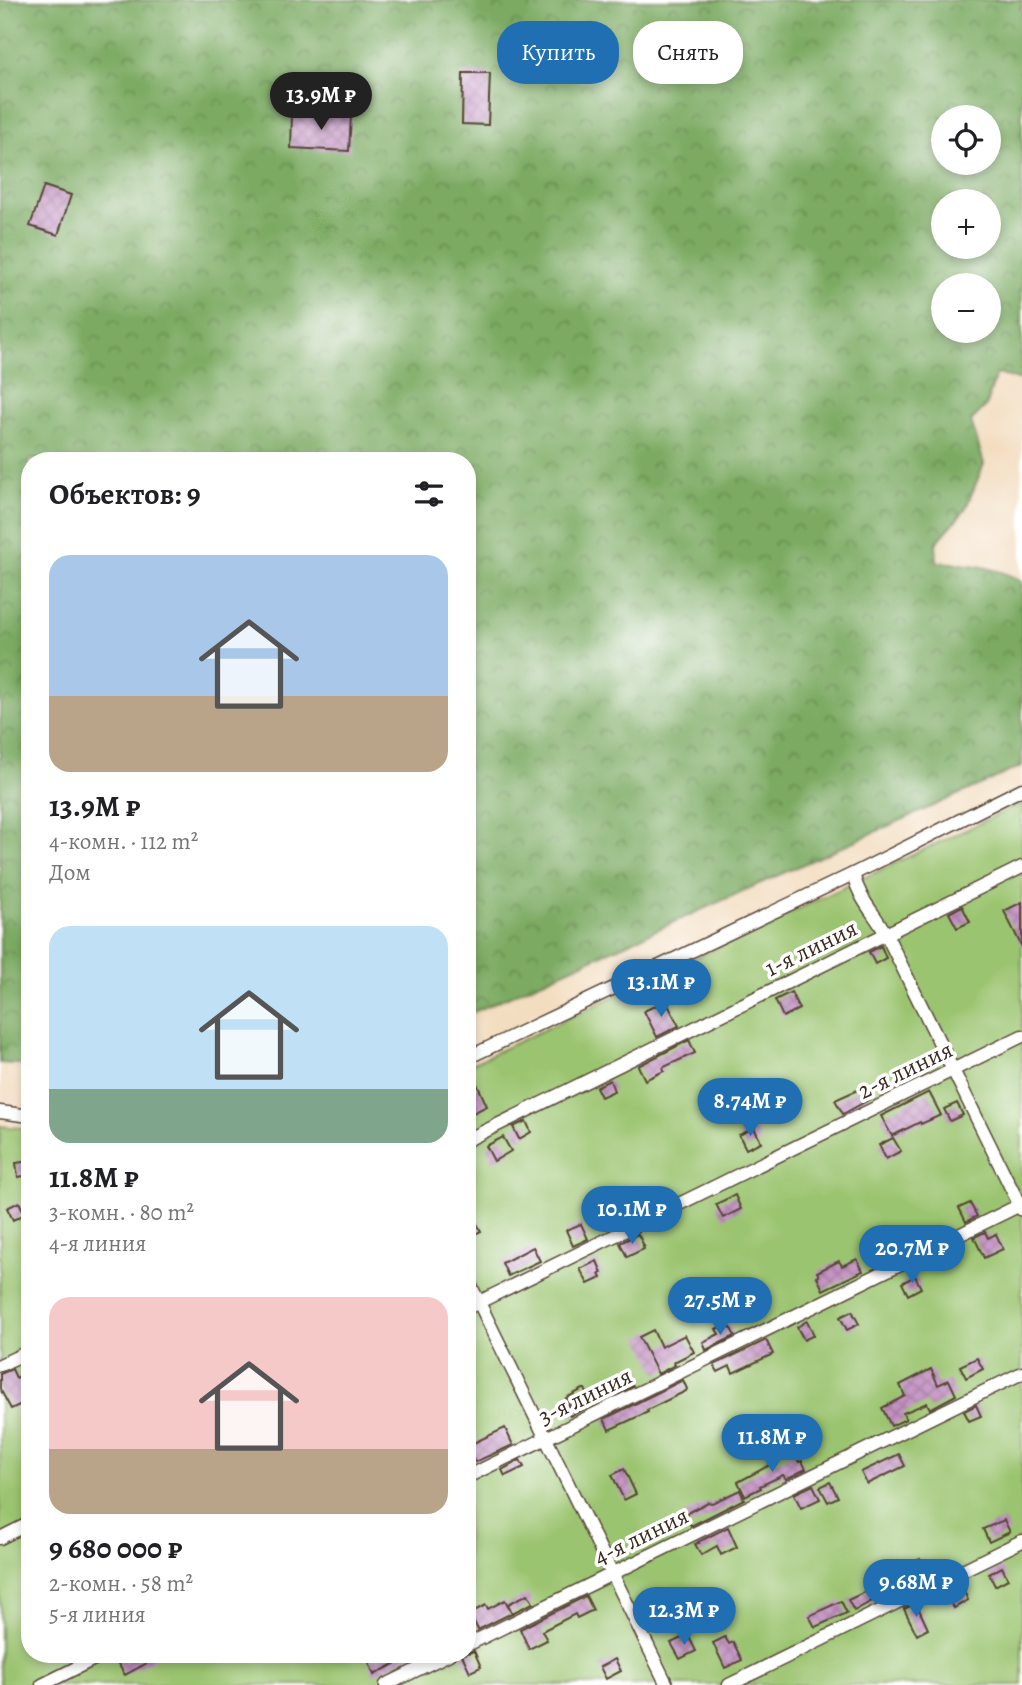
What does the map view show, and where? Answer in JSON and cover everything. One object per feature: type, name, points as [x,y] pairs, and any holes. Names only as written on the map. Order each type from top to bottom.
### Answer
[{"type":"street","points":[[476,1054],[853,874],[1022,789]]},
{"type":"street","name":"1-я линия","points":[[476,1136],[1022,867]]},
{"type":"street","points":[[853,874],[862,899],[877,916],[1021,1206]]},
{"type":"street","name":"2-я линия","points":[[476,1304],[1022,1036]]},
{"type":"street","points":[[0,1112],[21,1114]]},
{"type":"street","name":"3-я линия","points":[[476,1473],[1021,1206]]},
{"type":"street","points":[[476,1295],[667,1685]]},
{"type":"street","points":[[0,1365],[21,1355]]},
{"type":"street","name":"4-я линия","points":[[476,1641],[1022,1373]]},
{"type":"street","points":[[0,1538],[21,1528]]},
{"type":"street","points":[[729,1685],[1022,1541]]},
{"type":"street","points":[[41,1685],[86,1663]]},
{"type":"street","points":[[386,1685],[431,1663]]},
{"type":"green space","points":[[0,0],[1022,0],[1022,380],[996,374],[986,406],[971,421],[984,464],[965,510],[936,543],[937,562],[992,569],[1022,582],[1022,766],[476,1011],[476,452],[21,452],[21,1064],[0,1063]]},
{"type":"green space","points":[[1022,803],[1022,1685],[0,1685],[0,1126],[21,1128],[21,1663],[476,1663],[476,1062]]},
{"type":"building","points":[[463,73],[490,73],[488,125],[462,124]]},
{"type":"building","points":[[292,113],[351,115],[349,151],[291,148]]},
{"type":"building","points":[[44,186],[71,195],[58,235],[30,226]]},
{"type":"building","points":[[1022,902],[1022,947],[1004,911]]},
{"type":"building","points":[[962,906],[970,922],[957,928],[949,913]]},
{"type":"building","points":[[881,946],[886,958],[875,964],[869,952]]},
{"type":"building","points":[[791,992],[799,1009],[783,1017],[775,1000]]},
{"type":"building","points":[[663,1002],[667,1003],[679,1026],[657,1037],[644,1011]]},
{"type":"building","points":[[689,1040],[695,1053],[664,1067],[664,1071],[645,1080],[638,1066]]},
{"type":"building","points":[[610,1080],[614,1091],[601,1097],[596,1087]]},
{"type":"building","points":[[476,1084],[487,1106],[476,1112]]},
{"type":"building","points":[[864,1087],[870,1099],[843,1114],[835,1100]]},
{"type":"building","points":[[929,1092],[941,1115],[892,1136],[881,1116]]},
{"type":"building","points":[[957,1103],[963,1115],[950,1121],[944,1109]]},
{"type":"building","points":[[526,1121],[531,1132],[519,1139],[513,1127]]},
{"type":"building","points":[[754,1128],[761,1142],[746,1149],[739,1135]]},
{"type":"building","points":[[503,1137],[511,1151],[494,1161],[486,1146]]},
{"type":"building","points":[[893,1138],[901,1151],[886,1159],[879,1145]]},
{"type":"building","points":[[21,1162],[21,1176],[18,1177],[16,1163]]},
{"type":"building","points":[[735,1195],[741,1209],[723,1218],[716,1204]]},
{"type":"building","points":[[622,1198],[631,1218],[612,1227],[603,1207]]},
{"type":"building","points":[[19,1202],[21,1216],[13,1220],[7,1208]]},
{"type":"building","points":[[970,1203],[977,1216],[966,1222],[959,1208]]},
{"type":"building","points":[[581,1224],[588,1239],[573,1246],[566,1230]]},
{"type":"building","points":[[917,1230],[923,1243],[911,1249],[904,1236]]},
{"type":"building","points":[[985,1232],[988,1238],[996,1234],[1003,1249],[984,1258],[974,1237]]},
{"type":"building","points":[[638,1234],[644,1249],[627,1257],[620,1243]]},
{"type":"building","points":[[533,1247],[540,1261],[508,1276],[502,1263]]},
{"type":"building","points":[[857,1259],[863,1271],[823,1290],[817,1272],[839,1261],[842,1266]]},
{"type":"building","points":[[597,1261],[602,1273],[599,1274],[601,1278],[588,1284],[580,1269]]},
{"type":"building","points":[[915,1276],[921,1288],[908,1295],[902,1283]]},
{"type":"building","points":[[852,1311],[859,1324],[847,1330],[840,1317]]},
{"type":"building","points":[[807,1321],[814,1335],[804,1340],[797,1327]]},
{"type":"building","points":[[728,1323],[735,1336],[706,1350],[703,1342],[719,1334],[716,1329]]},
{"type":"building","points":[[653,1330],[661,1347],[685,1335],[694,1352],[658,1374],[639,1337]]},
{"type":"building","points":[[766,1340],[773,1354],[733,1373],[730,1366],[718,1372],[714,1365]]},
{"type":"building","points":[[977,1358],[983,1369],[966,1378],[960,1366]]},
{"type":"building","points":[[12,1369],[16,1378],[21,1376],[21,1404],[11,1409],[0,1389],[0,1374]]},
{"type":"building","points":[[931,1369],[938,1385],[949,1380],[956,1395],[930,1409],[927,1403],[903,1413],[906,1419],[891,1426],[882,1408],[905,1396],[900,1385]]},
{"type":"building","points":[[627,1375],[633,1386],[615,1395],[609,1384]]},
{"type":"building","points":[[683,1380],[686,1391],[609,1430],[604,1419]]},
{"type":"building","points":[[583,1389],[593,1405],[570,1416],[566,1398]]},
{"type":"building","points":[[976,1405],[981,1416],[969,1421],[964,1411]]},
{"type":"building","points":[[505,1428],[513,1445],[476,1462],[476,1442]]},
{"type":"building","points":[[794,1452],[806,1469],[786,1479],[783,1475],[745,1496],[738,1482]]},
{"type":"building","points":[[899,1454],[905,1466],[867,1484],[861,1472]]},
{"type":"building","points":[[520,1460],[524,1467],[505,1476],[502,1470]]},
{"type":"building","points":[[624,1469],[636,1494],[624,1500],[612,1475]]},
{"type":"building","points":[[830,1482],[838,1497],[828,1502],[820,1487]]},
{"type":"building","points":[[813,1485],[820,1499],[801,1508],[794,1494]]},
{"type":"building","points":[[740,1490],[744,1499],[691,1526],[685,1514]]},
{"type":"building","points":[[1004,1520],[1010,1532],[989,1542],[983,1529]]},
{"type":"building","points":[[728,1527],[737,1547],[721,1555],[717,1546],[701,1555],[695,1544]]},
{"type":"building","points":[[920,1559],[923,1565],[926,1563],[931,1575],[891,1596],[881,1596],[854,1611],[848,1600],[903,1574],[900,1568]]},
{"type":"building","points":[[1002,1567],[1008,1579],[995,1586],[989,1574]]},
{"type":"building","points":[[962,1587],[968,1600],[954,1608],[947,1595]]},
{"type":"building","points":[[528,1594],[533,1603],[512,1613],[508,1604]]},
{"type":"building","points":[[586,1596],[593,1610],[577,1618],[575,1614],[542,1631],[547,1640],[529,1649],[520,1629]]},
{"type":"building","points":[[505,1600],[512,1613],[478,1630],[476,1610],[486,1605],[488,1609]]},
{"type":"building","points":[[841,1601],[847,1613],[815,1627],[809,1616]]},
{"type":"building","points":[[916,1603],[928,1629],[917,1635],[904,1609]]},
{"type":"building","points":[[688,1635],[696,1651],[680,1659],[671,1643]]},
{"type":"building","points":[[725,1637],[729,1644],[733,1642],[742,1660],[725,1668],[713,1643]]},
{"type":"building","points":[[476,1656],[481,1667],[470,1672],[466,1663],[476,1663]]},
{"type":"building","points":[[615,1659],[621,1671],[606,1679],[600,1667]]},
{"type":"building","points":[[118,1663],[147,1663],[125,1675]]},
{"type":"building","points":[[369,1663],[396,1663],[374,1675]]}]
